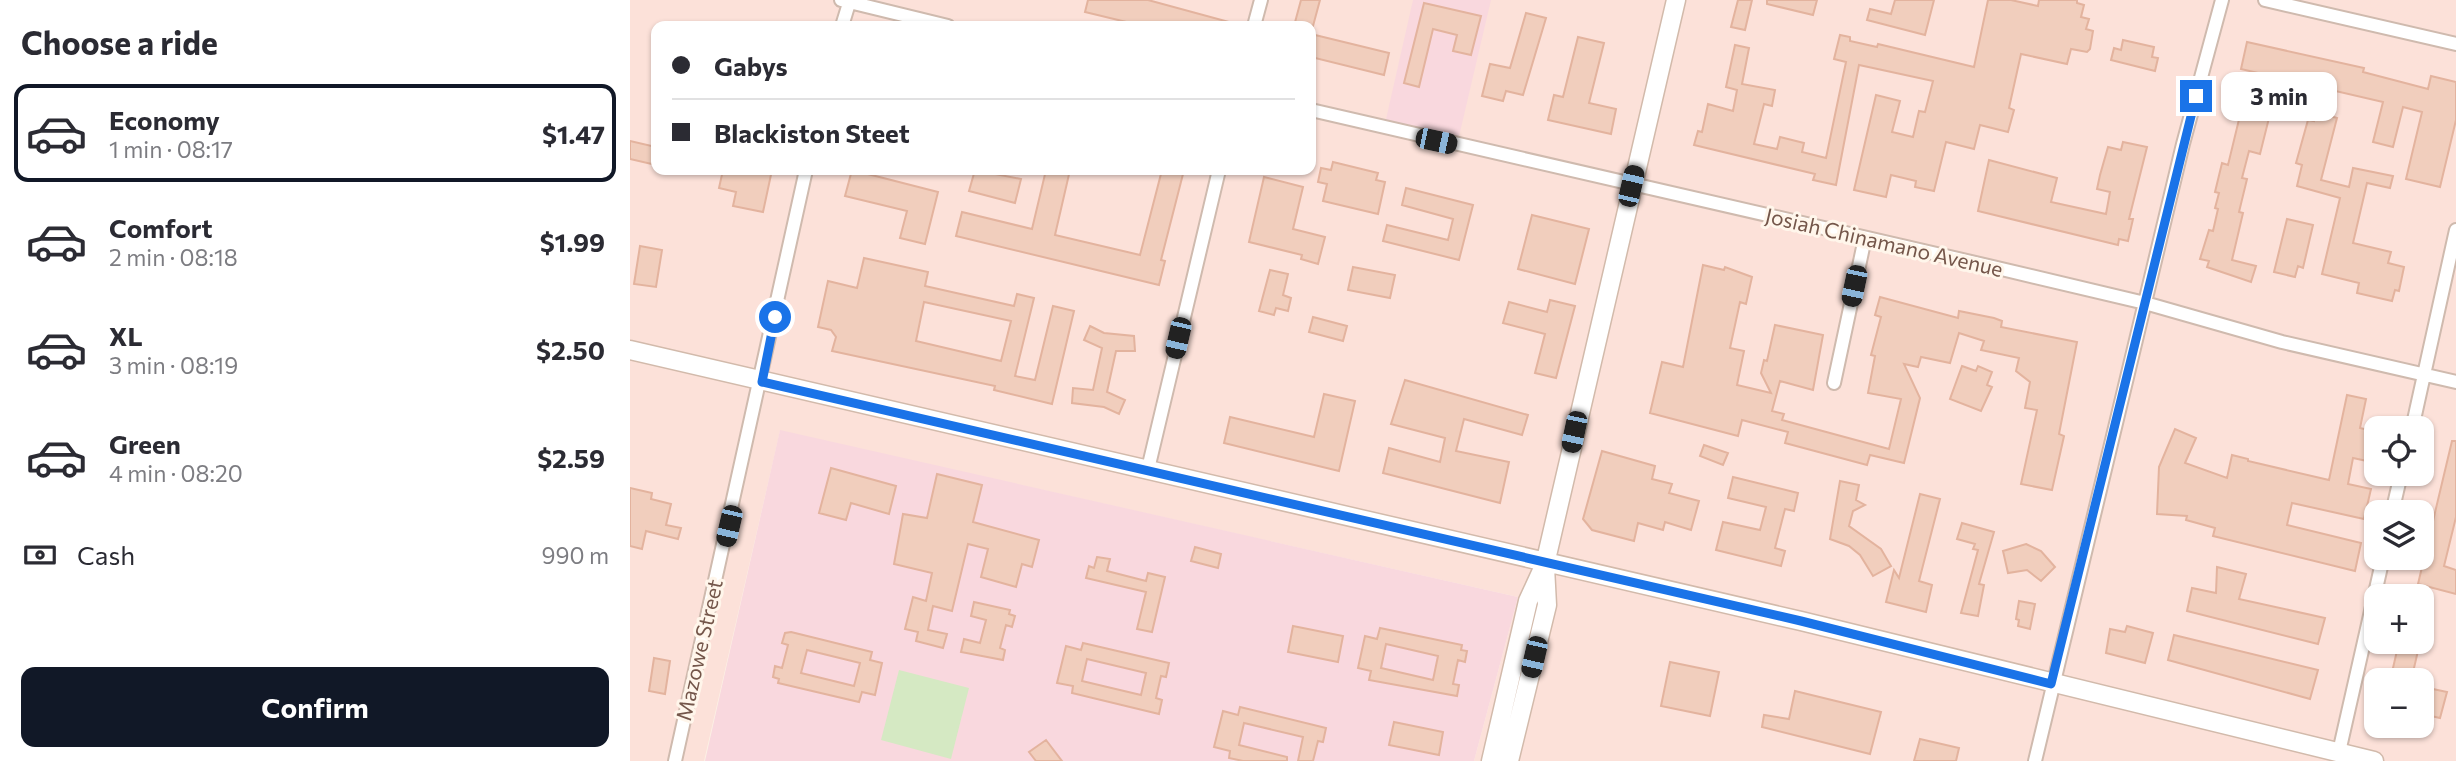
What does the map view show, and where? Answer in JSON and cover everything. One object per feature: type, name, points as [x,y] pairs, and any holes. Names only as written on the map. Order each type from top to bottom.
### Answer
[{"type":"main road","points":[[1491,761],[1528,601],[1545,564],[1676,0]]},
{"type":"main road","points":[[630,350],[1545,564],[1801,621],[2374,761]]},
{"type":"main road","points":[[1509,761],[1547,605],[1545,564]]},
{"type":"street","points":[[1255,21],[1261,0]]},
{"type":"street","points":[[2035,761],[2051,684],[2222,0]]},
{"type":"street","points":[[2265,0],[2456,44]]},
{"type":"street","points":[[843,21],[847,1],[928,21]]},
{"type":"street","name":"Josiah Chinamano Avenue","points":[[1316,111],[2145,303],[2282,342],[2456,382]]},
{"type":"street","name":"Mazowe Street","points":[[675,761],[762,382],[805,175]]},
{"type":"street","points":[[1148,469],[1218,175]]},
{"type":"street","points":[[2415,416],[2456,230]]},
{"type":"street","points":[[1834,383],[1865,238]]},
{"type":"street","points":[[2339,752],[2380,570]]},
{"type":"shaded area","points":[[630,0],[2456,0],[2456,761],[1474,761],[1518,597],[780,431],[704,761],[630,761]]},
{"type":"shaded area","points":[[1413,0],[1491,0],[1457,145],[1384,128]]},
{"type":"shaded area","points":[[780,430],[1518,597],[1474,761],[705,761]]},
{"type":"green space","points":[[899,670],[969,688],[951,759],[881,740]]},
{"type":"building","points":[[1088,0],[1148,0],[1225,21],[1122,21],[1085,12]]},
{"type":"building","points":[[1301,0],[1320,0],[1314,21],[1295,21]]},
{"type":"building","points":[[1738,0],[1752,0],[1745,30],[1731,27]]},
{"type":"building","points":[[1767,0],[1817,0],[1813,15],[1767,4]]},
{"type":"building","points":[[1895,0],[1934,0],[1925,35],[1867,20],[1870,9],[1891,14]]},
{"type":"building","points":[[1988,0],[2011,0],[2038,6],[2039,0],[2077,0],[2077,3],[2084,5],[2081,17],[2089,19],[2086,29],[2093,31],[2090,49],[2087,52],[2071,49],[2067,64],[2021,54],[2009,108],[2014,110],[2008,132],[1980,125],[1974,149],[1946,142],[1934,191],[1915,187],[1916,181],[1891,175],[1886,197],[1854,190],[1876,95],[1900,101],[1892,132],[1913,137],[1919,111],[1925,112],[1933,81],[1859,65],[1836,185],[1813,180],[1815,174],[1694,145],[1698,131],[1702,132],[1708,104],[1733,111],[1737,90],[1726,87],[1735,45],[1749,48],[1742,84],[1775,90],[1772,106],[1764,104],[1754,144],[1777,149],[1780,137],[1804,143],[1802,152],[1826,158],[1846,62],[1834,59],[1840,35],[1850,37],[1850,41],[1877,47],[1878,44],[1974,67]]},
{"type":"building","points":[[1424,3],[1481,16],[1471,55],[1453,51],[1457,35],[1433,29],[1419,87],[1404,83]]},
{"type":"building","points":[[1526,13],[1546,18],[1523,95],[1506,91],[1503,101],[1482,96],[1490,64],[1510,68]]},
{"type":"building","points":[[1316,35],[1389,53],[1384,75],[1316,58]]},
{"type":"building","points":[[1578,37],[1604,43],[1589,103],[1616,109],[1611,134],[1548,120],[1554,95],[1563,97]]},
{"type":"building","points":[[2123,40],[2154,47],[2152,57],[2158,58],[2155,71],[2111,60],[2114,48],[2121,50]]},
{"type":"building","points":[[2247,42],[2364,68],[2363,72],[2428,89],[2431,76],[2456,82],[2456,120],[2440,187],[2406,179],[2422,112],[2403,107],[2393,147],[2373,142],[2383,102],[2241,69]]},
{"type":"building","points":[[2250,95],[2267,99],[2265,108],[2271,110],[2260,154],[2249,151],[2242,178],[2247,179],[2239,212],[2243,213],[2232,260],[2256,266],[2251,282],[2207,267],[2209,261],[2200,259],[2209,230],[2213,231],[2219,193],[2215,192],[2222,163],[2228,165],[2243,103],[2248,104]]},
{"type":"building","points":[[2316,112],[2337,118],[2321,180],[2349,187],[2353,168],[2393,176],[2390,188],[2367,183],[2353,243],[2391,252],[2388,263],[2404,267],[2399,291],[2395,290],[2392,301],[2357,293],[2359,283],[2322,274],[2340,198],[2297,186],[2302,165],[2296,163],[2308,120],[2314,121]]},
{"type":"building","points":[[630,141],[651,146],[651,164],[630,159]]},
{"type":"building","points":[[2123,142],[2147,147],[2129,219],[2133,219],[2128,241],[2119,239],[2118,245],[1978,211],[1989,160],[2057,178],[2051,202],[2106,214],[2110,192],[2097,189],[2100,175],[2108,147],[2121,150]]},
{"type":"building","points":[[1333,162],[1378,173],[1376,180],[1385,182],[1378,214],[1323,201],[1327,184],[1318,182],[1321,168],[1331,170]]},
{"type":"building","points":[[722,175],[771,175],[763,212],[733,206],[736,192],[719,188]]},
{"type":"building","points":[[851,175],[872,175],[938,192],[925,244],[900,238],[907,211],[845,196]]},
{"type":"building","points":[[974,175],[1001,175],[1021,179],[1015,203],[969,191]]},
{"type":"building","points":[[1045,175],[1069,175],[1055,235],[1140,255],[1161,175],[1183,175],[1161,260],[1165,261],[1159,285],[956,236],[962,212],[1032,229]]},
{"type":"building","points":[[1264,177],[1303,187],[1293,229],[1325,237],[1318,264],[1301,259],[1302,255],[1249,242]]},
{"type":"building","points":[[1406,188],[1473,205],[1459,260],[1383,241],[1387,225],[1448,240],[1453,219],[1402,205]]},
{"type":"building","points":[[1532,215],[1589,229],[1575,284],[1518,269]]},
{"type":"building","points":[[2287,219],[2313,225],[2303,268],[2298,266],[2295,277],[2274,272]]},
{"type":"building","points":[[640,246],[662,250],[656,287],[634,284]]},
{"type":"building","points":[[864,258],[928,272],[925,286],[1014,306],[1017,294],[1034,298],[1015,376],[1035,380],[1053,306],[1074,311],[1052,404],[994,390],[995,386],[832,351],[836,337],[831,330],[818,327],[828,281],[857,288]],"holes":[[[924,302],[1011,321],[1001,361],[916,341]]]},
{"type":"building","points":[[1703,265],[1724,270],[1725,267],[1752,277],[1746,304],[1740,302],[1730,348],[1744,351],[1737,385],[1771,393],[1761,373],[1764,360],[1767,361],[1775,325],[1823,335],[1813,390],[1780,381],[1772,411],[1784,414],[1782,420],[1889,449],[1901,399],[1868,393],[1875,356],[1871,355],[1881,317],[1875,315],[1880,297],[1958,318],[1959,311],[1994,318],[2002,321],[2001,327],[2077,342],[2059,434],[2064,436],[2052,490],[2021,484],[2037,410],[2025,408],[2030,382],[2016,371],[2019,358],[1981,350],[1984,341],[1959,333],[1950,363],[1921,357],[1918,367],[1904,364],[1920,398],[1904,463],[1870,455],[1867,465],[1785,443],[1788,432],[1742,420],[1738,436],[1650,413],[1662,362],[1683,367]]},
{"type":"building","points":[[1353,267],[1395,275],[1390,298],[1348,290]]},
{"type":"building","points":[[1270,270],[1288,274],[1283,295],[1291,298],[1288,311],[1276,308],[1274,315],[1259,311]]},
{"type":"building","points":[[1550,300],[1575,306],[1556,378],[1535,373],[1545,334],[1503,323],[1509,302],[1547,312]]},
{"type":"building","points":[[1313,317],[1347,326],[1343,341],[1309,332]]},
{"type":"building","points":[[1090,326],[1104,333],[1134,336],[1135,351],[1116,351],[1107,392],[1125,400],[1119,414],[1104,407],[1072,403],[1073,388],[1093,390],[1102,348],[1084,340]]},
{"type":"building","points":[[1962,366],[1976,371],[1978,366],[1992,372],[1987,385],[1992,387],[1981,411],[1950,399]]},
{"type":"building","points":[[1405,380],[1528,415],[1522,435],[1464,419],[1456,451],[1509,462],[1500,503],[1383,473],[1389,448],[1440,462],[1445,438],[1391,424]]},
{"type":"building","points":[[1324,394],[1355,401],[1339,471],[1224,443],[1230,417],[1314,437]]},
{"type":"building","points":[[2347,395],[2366,399],[2360,428],[2364,429],[2364,460],[2353,458],[2348,484],[2371,489],[2368,500],[2364,500],[2364,519],[2292,503],[2287,525],[2361,543],[2355,571],[2213,536],[2215,528],[2186,520],[2187,516],[2157,514],[2159,467],[2175,429],[2196,438],[2185,463],[2227,478],[2232,455],[2329,480]]},
{"type":"building","points":[[2452,441],[2456,441],[2456,517],[2444,566],[2456,570],[2456,594],[2434,588],[2434,584],[2418,584],[2421,570],[2434,570],[2434,517]]},
{"type":"building","points":[[1704,445],[1728,453],[1723,465],[1700,456]]},
{"type":"building","points":[[1602,451],[1655,466],[1652,479],[1672,484],[1669,493],[1699,501],[1691,530],[1665,522],[1663,530],[1638,523],[1634,541],[1592,530],[1583,519]]},
{"type":"building","points":[[831,468],[896,486],[889,514],[851,503],[846,520],[819,513]]},
{"type":"building","points":[[937,474],[982,485],[973,522],[1039,540],[1032,567],[1022,564],[1016,587],[981,577],[988,549],[968,544],[952,611],[933,606],[928,630],[947,634],[943,648],[916,641],[918,632],[905,629],[913,597],[926,601],[932,573],[894,564],[903,514],[927,518]]},
{"type":"building","points":[[1733,477],[1798,493],[1794,511],[1785,509],[1775,548],[1785,551],[1781,566],[1716,550],[1723,522],[1760,530],[1766,507],[1728,498]]},
{"type":"building","points":[[1840,481],[1859,485],[1856,500],[1865,505],[1853,511],[1849,526],[1881,549],[1891,566],[1873,576],[1860,555],[1849,546],[1830,539]]},
{"type":"building","points":[[630,488],[652,493],[651,499],[671,504],[666,525],[681,528],[678,539],[646,531],[642,549],[630,546]]},
{"type":"building","points":[[1920,494],[1940,499],[1919,581],[1932,585],[1926,612],[1886,602],[1894,570],[1899,578]]},
{"type":"building","points":[[1962,523],[1994,532],[1979,584],[1984,585],[1978,616],[1961,613],[1978,550],[1973,549],[1975,544],[1957,539]]},
{"type":"building","points":[[2026,544],[2041,551],[2055,567],[2041,581],[2027,570],[2008,573],[2003,551]]},
{"type":"building","points":[[1195,547],[1221,554],[1218,568],[1191,561]]},
{"type":"building","points":[[1097,557],[1110,559],[1107,571],[1146,581],[1148,573],[1165,577],[1152,632],[1137,629],[1146,592],[1086,578],[1089,566],[1094,568]]},
{"type":"building","points":[[2217,567],[2246,574],[2239,599],[2325,618],[2318,644],[2187,611],[2192,588],[2216,593]]},
{"type":"building","points":[[2019,601],[2035,604],[2030,629],[2018,626],[2019,620],[2016,619]]},
{"type":"building","points":[[974,602],[1010,610],[1009,614],[1015,616],[1012,627],[1006,625],[1000,648],[1005,650],[1003,660],[961,652],[964,639],[980,643],[986,620],[971,616]]},
{"type":"building","points":[[1293,626],[1343,636],[1338,662],[1288,652]]},
{"type":"building","points":[[2127,626],[2153,633],[2145,663],[2106,653],[2110,629],[2125,632]]},
{"type":"building","points":[[1380,628],[1462,645],[1461,650],[1467,651],[1465,662],[1458,660],[1453,684],[1459,685],[1457,696],[1369,680],[1371,671],[1358,668],[1365,636],[1377,639]],"holes":[[[1386,644],[1438,656],[1433,680],[1381,668]]]},
{"type":"building","points":[[791,632],[872,652],[870,660],[882,663],[875,695],[862,692],[859,702],[778,683],[779,679],[773,677],[775,666],[782,668],[788,645],[782,643],[785,633]],"holes":[[[807,650],[860,663],[854,686],[801,673]]]},
{"type":"building","points":[[2174,635],[2318,670],[2310,699],[2168,660]]},
{"type":"building","points":[[1083,643],[1169,663],[1166,677],[1161,676],[1156,698],[1162,700],[1159,714],[1072,693],[1073,686],[1057,683],[1066,646],[1081,650]],"holes":[[[1087,659],[1146,673],[1141,695],[1082,681]]]},
{"type":"building","points":[[2396,654],[2417,654],[2414,668],[2393,668]]},
{"type":"building","points":[[654,658],[670,661],[665,694],[649,691]]},
{"type":"building","points":[[1670,662],[1719,672],[1710,716],[1661,706]]},
{"type":"building","points":[[2434,689],[2447,692],[2440,718],[2434,717]]},
{"type":"building","points":[[1795,691],[1881,712],[1870,754],[1762,727],[1764,715],[1789,719]]},
{"type":"building","points":[[1240,707],[1326,728],[1323,742],[1318,741],[1313,761],[1298,761],[1303,737],[1244,723],[1239,745],[1287,757],[1287,761],[1243,761],[1229,758],[1230,751],[1214,747],[1223,711],[1238,715]]},
{"type":"building","points":[[1394,722],[1443,732],[1439,755],[1389,745]]},
{"type":"building","points":[[1920,739],[1959,748],[1956,761],[1914,761]]},
{"type":"building","points":[[1046,740],[1062,761],[1036,761],[1029,752]]},
{"type":"route","points":[[775,317],[762,382],[1801,621],[2051,684],[2196,96]]}]
